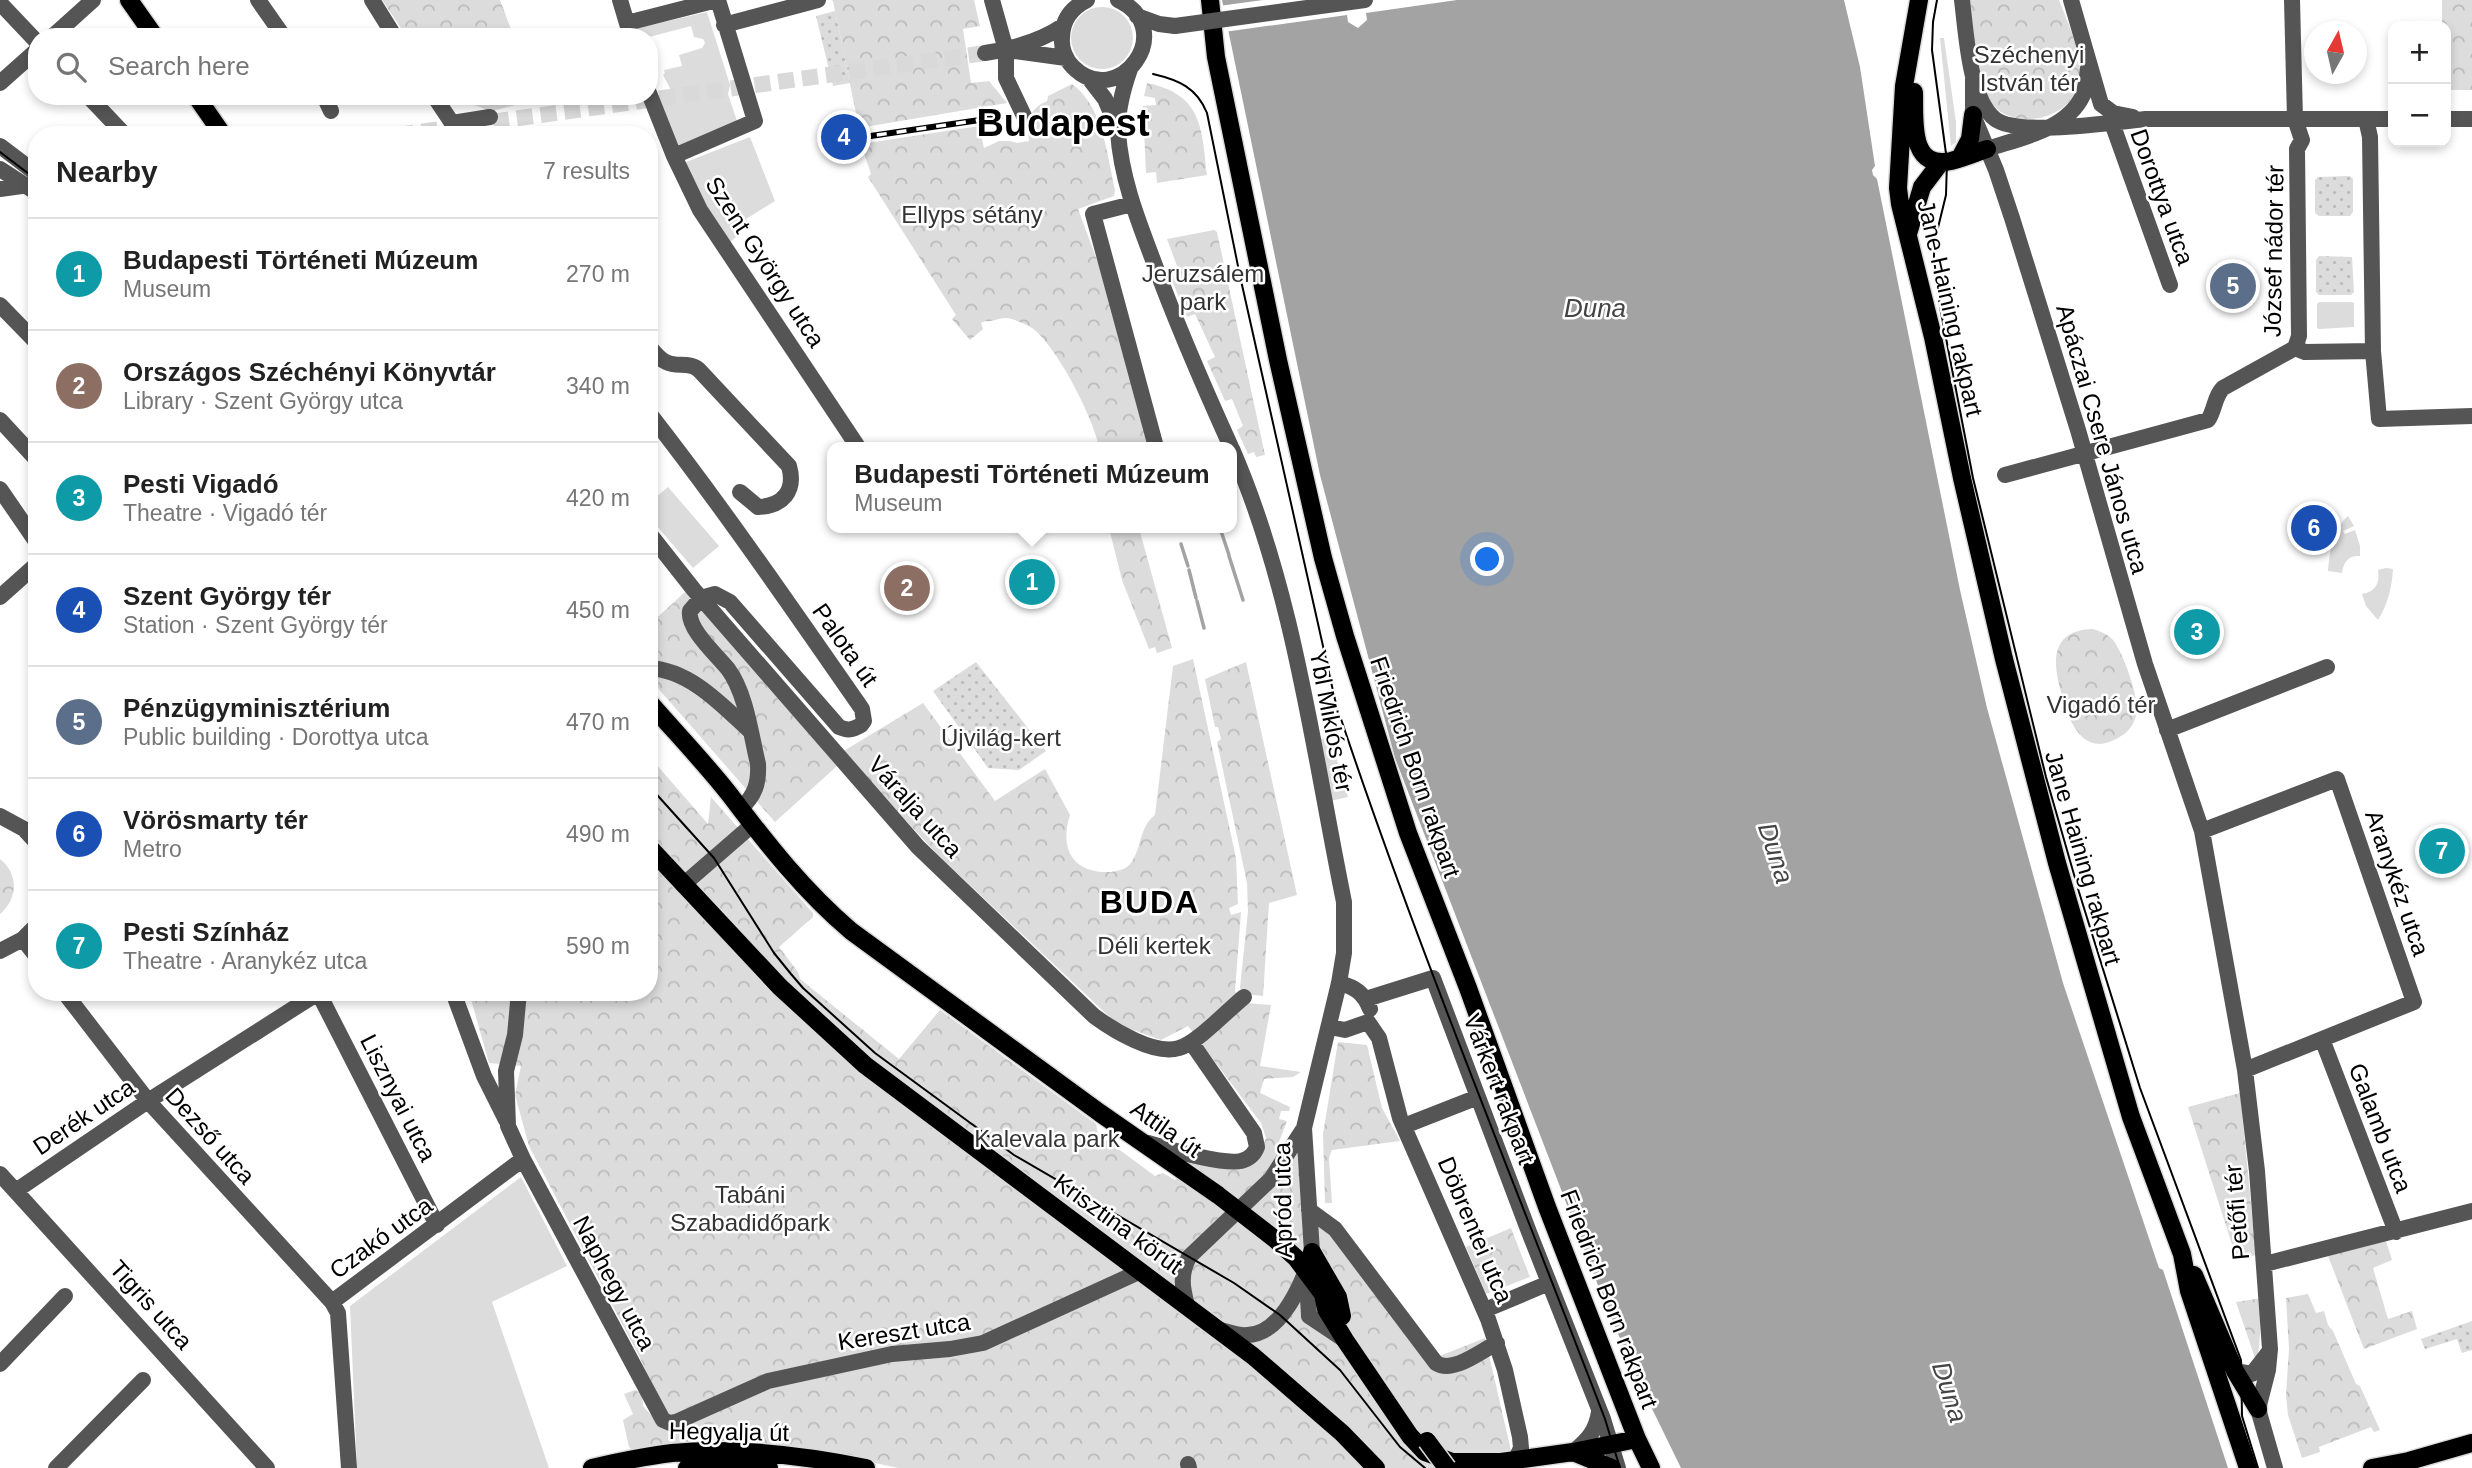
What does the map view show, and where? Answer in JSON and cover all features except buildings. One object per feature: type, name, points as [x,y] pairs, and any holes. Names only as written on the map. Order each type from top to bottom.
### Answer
[{"type":"main road","points":[[129,0],[149,28]]},
{"type":"main road","name":"Friedrich Born rakpart","points":[[1210,0],[1216,57],[1278,360],[1323,558],[1345,636],[1408,834],[1468,988],[1547,1207],[1637,1439],[1651,1468]]},
{"type":"main road","name":"Jane Haining rakpart","points":[[1919,0],[1904,86],[1898,188],[1908,238],[1933,337],[2001,647],[2039,794],[2132,1117],[2182,1254],[2189,1291],[2248,1468]]},
{"type":"main road","points":[[1911,40],[1915,132],[1919,149],[1927,159],[1941,162],[1987,149]]},
{"type":"main road","points":[[202,105],[217,126]]},
{"type":"main road","points":[[1960,158],[1970,139],[1973,115]]},
{"type":"main road","points":[[1908,238],[1922,187],[1941,162]]},
{"type":"main road","name":"Attila út","points":[[658,713],[740,809],[751,826],[820,903],[851,931],[1276,1240],[1306,1271],[1322,1294],[1326,1309],[1349,1337],[1410,1436],[1425,1452],[1452,1462],[1508,1463],[1637,1439]]},
{"type":"main road","name":"Krisztina körút","points":[[658,857],[780,987],[865,1065],[1220,1330],[1342,1433],[1368,1465]]},
{"type":"main road","points":[[1312,1252],[1338,1297],[1349,1337],[1447,1468]]},
{"type":"main road","points":[[2182,1254],[2195,1276],[2235,1371],[2258,1409]]},
{"type":"main road","points":[[1322,1294],[1342,1316]]},
{"type":"main road","points":[[2372,1468],[2409,1461],[2472,1443]]},
{"type":"main road","name":"Hegyalja út","points":[[592,1468],[672,1453],[731,1451],[812,1458],[866,1468]]},
{"type":"main road","points":[[1573,1452],[1612,1468]]},
{"type":"main road","name":"Hegyalja út","points":[[687,1468],[769,1468]]},
{"type":"street","points":[[62,28],[93,0]]},
{"type":"street","points":[[258,0],[278,28]]},
{"type":"street","points":[[372,0],[389,28]]},
{"type":"street","points":[[620,0],[628,28]]},
{"type":"street","points":[[635,28],[717,0],[755,121],[674,156]]},
{"type":"street","points":[[724,25],[818,0]]},
{"type":"street","points":[[992,0],[1006,50],[1006,78],[1024,116]]},
{"type":"street","points":[[985,53],[1006,50],[1050,35],[1063,26],[1075,7],[1086,0]]},
{"type":"street","points":[[1120,0],[1143,18],[1175,26],[1364,0]]},
{"type":"street","points":[[1962,0],[1973,78],[1973,115]]},
{"type":"street","points":[[2071,0],[2096,92],[2106,109],[2120,115],[2146,119]]},
{"type":"street","name":"József nádor tér","points":[[2292,0],[2295,119],[2302,140],[2297,149],[2299,337],[2295,348],[2305,352],[2373,351]]},
{"type":"street","points":[[0,3],[28,38]]},
{"type":"street","points":[[1143,18],[1147,44]]},
{"type":"street","points":[[1063,26],[1061,42],[1066,58],[1072,66],[1088,77],[1105,99],[1118,129]]},
{"type":"street","points":[[1118,129],[1123,88],[1130,69],[1147,44],[1175,26]]},
{"type":"street","points":[[1006,50],[1066,58]]},
{"type":"street","points":[[0,83],[28,56]]},
{"type":"street","points":[[1987,149],[2052,127],[2071,111],[2082,96],[2088,62]]},
{"type":"street","points":[[1088,77],[1115,78],[1130,69]]},
{"type":"street","points":[[1973,78],[1988,110],[1995,118],[2007,124],[2032,128],[2146,119],[2388,119]]},
{"type":"street","points":[[97,105],[117,126]]},
{"type":"street","points":[[440,105],[454,126]]},
{"type":"street","name":"Szent György utca","points":[[654,105],[700,211],[855,442]]},
{"type":"street","name":"Apáczai Csere János utca","points":[[1973,115],[1996,170],[2032,283],[2166,730]]},
{"type":"street","points":[[464,126],[490,117]]},
{"type":"street","points":[[2451,119],[2472,119]]},
{"type":"street","points":[[2366,120],[2370,137],[2373,351],[2379,419],[2472,416]]},
{"type":"street","name":"Dorottya utca","points":[[2112,123],[2170,285]]},
{"type":"street","name":"Ybl Miklós tér","points":[[1118,129],[1122,170],[1132,204],[1172,311],[1228,442]]},
{"type":"street","points":[[1996,170],[1998,161],[2012,141]]},
{"type":"street","points":[[0,146],[28,177]]},
{"type":"street","points":[[0,169],[28,181]]},
{"type":"street","points":[[0,189],[28,185]]},
{"type":"street","points":[[1132,204],[1093,214],[1155,442]]},
{"type":"street","points":[[0,306],[28,334]]},
{"type":"street","points":[[2005,475],[2207,420],[2213,414],[2218,394],[2223,388],[2295,348]]},
{"type":"street","points":[[658,356],[669,364],[687,364],[699,370],[789,466],[792,479],[790,490],[782,499],[769,506],[758,507],[740,492]]},
{"type":"street","points":[[0,420],[28,450]]},
{"type":"street","name":"Palota út","points":[[658,425],[757,559],[862,709],[864,721],[861,725],[848,731],[839,727],[730,602],[715,594],[701,598]]},
{"type":"street","name":"Ybl Miklós tér","points":[[1237,462],[1270,548],[1286,614],[1344,902],[1344,953],[1334,1007]]},
{"type":"street","points":[[0,489],[28,530]]},
{"type":"street","name":"Váralja utca","points":[[658,544],[701,598],[918,847],[1094,1016],[1120,1033],[1156,1048],[1173,1049],[1191,1042]]},
{"type":"street","points":[[0,597],[28,572]]},
{"type":"street","points":[[701,598],[690,611],[690,622],[730,673],[743,705],[759,776],[755,792],[740,809]]},
{"type":"street","points":[[2322,1040],[2245,1070],[2202,831],[2166,730],[2327,667]]},
{"type":"street","points":[[658,668],[691,681],[750,731]]},
{"type":"street","points":[[721,704],[743,705]]},
{"type":"street","name":"Aranykéz utca","points":[[2202,831],[2337,779],[2414,1002],[2322,1040]]},
{"type":"street","points":[[0,816],[28,833]]},
{"type":"street","points":[[683,885],[751,826]]},
{"type":"street","points":[[0,951],[28,934]]},
{"type":"street","points":[[23,939],[28,945]]},
{"type":"street","name":"Várkert rakpart","points":[[1366,999],[1433,978],[1618,1468]]},
{"type":"street","points":[[1339,983],[1359,991],[1366,999]]},
{"type":"street","points":[[1143,1142],[1238,1162],[1255,1153],[1257,1140],[1254,1133],[1191,1042],[1244,997]]},
{"type":"street","name":"Döbrentei utca","points":[[1366,999],[1370,1009],[1368,1022],[1379,1038],[1404,1126],[1497,1343],[1520,1437],[1521,1448],[1508,1463]]},
{"type":"street","name":"Dezső utca","points":[[71,1001],[148,1101],[332,1302]]},
{"type":"street","name":"Derék utca","points":[[17,1190],[148,1101],[305,1001]]},
{"type":"street","name":"Lisznyai utca","points":[[322,1001],[437,1225]]},
{"type":"street","points":[[456,1001],[484,1076],[508,1126]]},
{"type":"street","points":[[508,1126],[506,1071],[515,1035],[518,1001]]},
{"type":"street","name":"Apród utca","points":[[1306,1271],[1312,1252],[1304,1128],[1334,1007]]},
{"type":"street","points":[[1329,1027],[1355,1029],[1368,1022]]},
{"type":"street","name":"Galamb utca","points":[[2322,1040],[2396,1232]]},
{"type":"street","name":"Petőfi tér","points":[[2245,1070],[2257,1171],[2270,1349],[2268,1370],[2258,1409]]},
{"type":"street","points":[[1404,1126],[1478,1097]]},
{"type":"street","name":"Naphegy utca","points":[[508,1126],[659,1416],[670,1423]]},
{"type":"street","name":"Apród utca","points":[[1239,1211],[1271,1179],[1304,1128]]},
{"type":"street","name":"Czakó utca","points":[[349,1468],[338,1313],[332,1302],[523,1159]]},
{"type":"street","name":"Tigris utca","points":[[0,1174],[267,1468]]},
{"type":"street","points":[[1309,1210],[1335,1229],[1440,1366],[1454,1366],[1497,1343]]},
{"type":"street","points":[[1187,1305],[1182,1284],[1186,1261],[1239,1211]]},
{"type":"street","points":[[2264,1264],[2472,1211]]},
{"type":"street","name":"Kereszt utca","points":[[670,1423],[768,1381],[892,1354],[983,1343],[1142,1271]]},
{"type":"street","points":[[1220,1330],[1246,1336],[1270,1328],[1299,1290],[1306,1271]]},
{"type":"street","points":[[1306,1271],[1309,1316],[1349,1337]]},
{"type":"street","points":[[1485,1310],[1549,1283]]},
{"type":"street","points":[[0,1364],[65,1296]]},
{"type":"street","points":[[2235,1371],[2252,1374],[2270,1349]]},
{"type":"street","points":[[56,1468],[143,1380]]},
{"type":"street","points":[[2258,1409],[2275,1468]]},
{"type":"street","points":[[1573,1452],[1591,1437],[1599,1412]]},
{"type":"green space","points":[[382,0],[500,0],[511,28],[401,28]]},
{"type":"green space","points":[[831,0],[974,0],[980,26],[963,29],[971,83],[989,81],[1007,103],[859,128]]},
{"type":"green space","name":"Széchenyi István tér","points":[[1970,0],[2059,0],[2075,41],[2080,63],[2079,83],[2074,96],[2065,106],[2053,114],[2025,119],[2011,117],[1989,100],[1978,66]]},
{"type":"green space","points":[[2442,0],[2472,0],[2472,90],[2451,90],[2451,21],[2442,21]]},
{"type":"green space","points":[[1102,7],[1114,9],[1124,16],[1131,26],[1131,50],[1124,60],[1114,67],[1102,69],[1090,67],[1080,60],[1073,50],[1071,38],[1073,26],[1080,16],[1090,9]]},
{"type":"green space","points":[[835,11],[850,83],[833,86],[816,16]]},
{"type":"green space","points":[[707,12],[730,85],[728,94],[737,121],[681,151],[658,95],[671,90],[663,75],[664,70],[682,66],[679,55],[702,48],[705,43],[703,39],[694,37],[691,26],[658,35],[658,28],[638,28]]},
{"type":"green space","points":[[1940,38],[1944,38],[1956,122],[1956,142],[1951,146]]},
{"type":"green space","points":[[1147,83],[1179,95],[1189,105],[1200,128],[1207,175],[1157,183],[1156,172],[1146,173],[1143,106],[1156,105],[1155,98],[1144,96]]},
{"type":"green space","name":"Ellyps sétány","points":[[1072,84],[1091,105],[1102,132],[1114,196],[1078,209],[1100,268],[1149,442],[1098,442],[1081,399],[1060,361],[1049,345],[1027,325],[1008,318],[985,321],[981,323],[983,329],[970,340],[952,319],[956,315],[868,177],[871,174],[861,144],[979,126],[984,148],[999,141],[1029,141],[1028,128],[1032,112],[1047,101],[1048,96]]},
{"type":"green space","points":[[472,105],[515,105],[489,112]]},
{"type":"green space","points":[[750,137],[775,201],[746,219],[750,225],[729,243],[684,168],[686,162]]},
{"type":"green space","points":[[2350,176],[2353,179],[2353,212],[2350,216],[2319,216],[2315,213],[2315,180],[2318,177]]},
{"type":"green space","name":"Jeruzsálem park","points":[[1214,230],[1217,232],[1265,455],[1256,457],[1254,452],[1248,454],[1237,430],[1243,426],[1232,399],[1225,401],[1207,361],[1215,357],[1195,314],[1187,317],[1171,278],[1180,274],[1167,239]]},
{"type":"green space","points":[[2319,256],[2352,257],[2354,292],[2351,295],[2319,295],[2316,292],[2316,260]]},
{"type":"green space","points":[[2319,302],[2354,303],[2354,327],[2317,328]]},
{"type":"green space","points":[[668,487],[719,546],[693,568],[658,527],[658,495]]},
{"type":"green space","points":[[2348,516],[2354,526],[2343,531],[2345,534],[2355,530],[2360,556],[2347,560],[2342,573],[2328,571],[2335,534]]},
{"type":"green space","points":[[1110,533],[1140,533],[1172,648],[1157,653],[1155,647],[1149,649],[1122,580]]},
{"type":"green space","points":[[2393,569],[2392,582],[2387,602],[2378,620],[2366,606],[2362,594],[2374,589],[2378,583],[2378,570]]},
{"type":"green space","points":[[685,592],[837,766],[775,822],[658,688],[658,617]]},
{"type":"green space","name":"Vigadó tér","points":[[2093,629],[2108,636],[2116,644],[2125,662],[2137,703],[2135,718],[2124,734],[2097,744],[2079,734],[2073,725],[2064,703],[2056,669],[2058,649],[2062,641],[2079,631]]},
{"type":"green space","points":[[1193,659],[1236,858],[1238,904],[1229,908],[1231,915],[1241,912],[1235,991],[1245,1003],[1271,1005],[1260,1066],[1301,1072],[1293,1077],[1264,1079],[1260,1093],[1290,1107],[1289,1111],[1281,1111],[1279,1119],[1287,1121],[1279,1142],[1303,1145],[1306,1219],[1331,1235],[1427,1361],[1485,1338],[1515,1468],[898,1468],[843,1456],[635,1452],[629,1447],[623,1420],[633,1414],[624,1394],[635,1390],[642,1394],[643,1406],[652,1416],[668,1417],[529,1146],[515,1095],[521,1066],[489,1063],[472,1001],[658,1001],[658,766],[708,824],[711,797],[813,913],[813,917],[779,947],[798,972],[800,979],[899,1059],[940,1010],[1096,1124],[1098,1134],[1155,1176],[1163,1173],[1175,1180],[1191,1158],[1258,1158],[1266,1138],[1261,1123],[1188,1026],[1161,1040],[1117,1024],[937,854],[842,752],[923,703],[995,801],[1045,769],[1070,815],[1066,839],[1072,857],[1087,869],[1098,872],[1119,870],[1131,863],[1146,825],[1155,815],[1173,666]]},
{"type":"green space","name":"Újvilág-kert","points":[[976,662],[1046,751],[1019,770],[988,768],[933,691]]},
{"type":"green space","points":[[1246,662],[1297,895],[1269,903],[1263,996],[1244,994],[1240,988],[1248,911],[1247,883],[1217,742],[1221,739],[1218,727],[1215,727],[1205,679]]},
{"type":"green space","points":[[1330,737],[1348,797],[1330,801],[1321,739]]},
{"type":"green space","points":[[0,859],[11,872],[14,886],[10,901],[0,914]]},
{"type":"green space","points":[[1338,1042],[1367,1045],[1382,1108],[1400,1141],[1332,1150],[1329,1158],[1332,1203],[1325,1203],[1323,1134]]},
{"type":"green space","points":[[2240,1093],[2256,1255],[2237,1260],[2188,1107]]},
{"type":"green space","points":[[521,1177],[567,1266],[492,1302],[549,1468],[357,1468],[350,1306]]},
{"type":"green space","points":[[1511,1228],[1530,1277],[1486,1294],[1466,1247]]},
{"type":"green space","points":[[2386,1241],[2392,1260],[2373,1268],[2388,1319],[2412,1311],[2417,1329],[2364,1349],[2328,1256]]},
{"type":"green space","points":[[2308,1294],[2316,1313],[2324,1311],[2328,1325],[2380,1430],[2374,1432],[2371,1427],[2319,1447],[2320,1452],[2302,1458],[2288,1415],[2286,1395],[2289,1349],[2286,1298]]},
{"type":"green space","points":[[2262,1298],[2259,1347],[2256,1361],[2236,1302]]},
{"type":"green space","points":[[2472,1321],[2472,1350],[2462,1353],[2457,1339],[2425,1349],[2421,1339]]},
{"type":"water","name":"Duna","points":[[1222,0],[1844,0],[1860,67],[1875,166],[1873,175],[1877,179],[1960,590],[1987,708],[2063,983],[2159,1268],[2163,1270],[2228,1468],[1681,1468],[1637,1378],[1604,1301],[1395,758],[1320,475]]},
{"type":"pier","points":[[1263,0],[1457,0],[1366,13],[1367,20],[1358,28],[1348,22],[1347,15],[1224,32],[1219,6]]},
{"type":"waterway","points":[[1222,533],[1229,555]]},
{"type":"waterway","points":[[1181,544],[1188,566]]},
{"type":"waterway","points":[[1229,556],[1243,600]]},
{"type":"waterway","points":[[1189,570],[1196,598]]},
{"type":"waterway","points":[[1197,601],[1204,628]]},
{"type":"tunnel","points":[[658,99],[985,53]]},
{"type":"tunnel","points":[[462,126],[613,105]]},
{"type":"tram line","points":[[1937,0],[1932,50],[1947,161],[1946,195],[1934,244],[1934,259],[1940,307],[1973,478],[2046,777],[2079,892],[2140,1088],[2241,1360],[2242,1416],[2258,1468]]},
{"type":"tram line","points":[[1153,74],[1186,86],[1198,97],[1207,113],[1240,276],[1336,704],[1399,884],[1605,1419],[1620,1468]]},
{"type":"tram line","points":[[0,152],[28,173]]},
{"type":"tram line","points":[[658,796],[714,858],[774,953],[791,974],[875,1053],[1014,1155],[1234,1283],[1280,1315],[1340,1370],[1400,1447],[1425,1468]]},
{"type":"railway","points":[[857,138],[1000,117]]},
{"type":"place","name":"Szent György tér","points":[[844,137]]},
{"type":"place","name":"Pénzügyminisztérium","points":[[2233,286]]},
{"type":"place","name":"Vörösmarty tér","points":[[2314,528]]},
{"type":"place","name":"Budapesti Történeti Múzeum","points":[[1032,582]]},
{"type":"place","name":"Országos Széchényi Könyvtár","points":[[907,588]]},
{"type":"place","name":"Pesti Vigadó","points":[[2197,632]]},
{"type":"place","name":"Pesti Színház","points":[[2442,851]]},
{"type":"district","name":"Budapest","points":[[1063,123]]},
{"type":"district","name":"BUDA","points":[[1150,902]]},
{"type":"park label","name":"Déli kertek","points":[[1154,946]]},
{"type":"park label","name":"Kalevala park","points":[[1047,1139]]},
{"type":"park label","name":"Tabáni Szabadidőpark","points":[[750,1209]]}]
